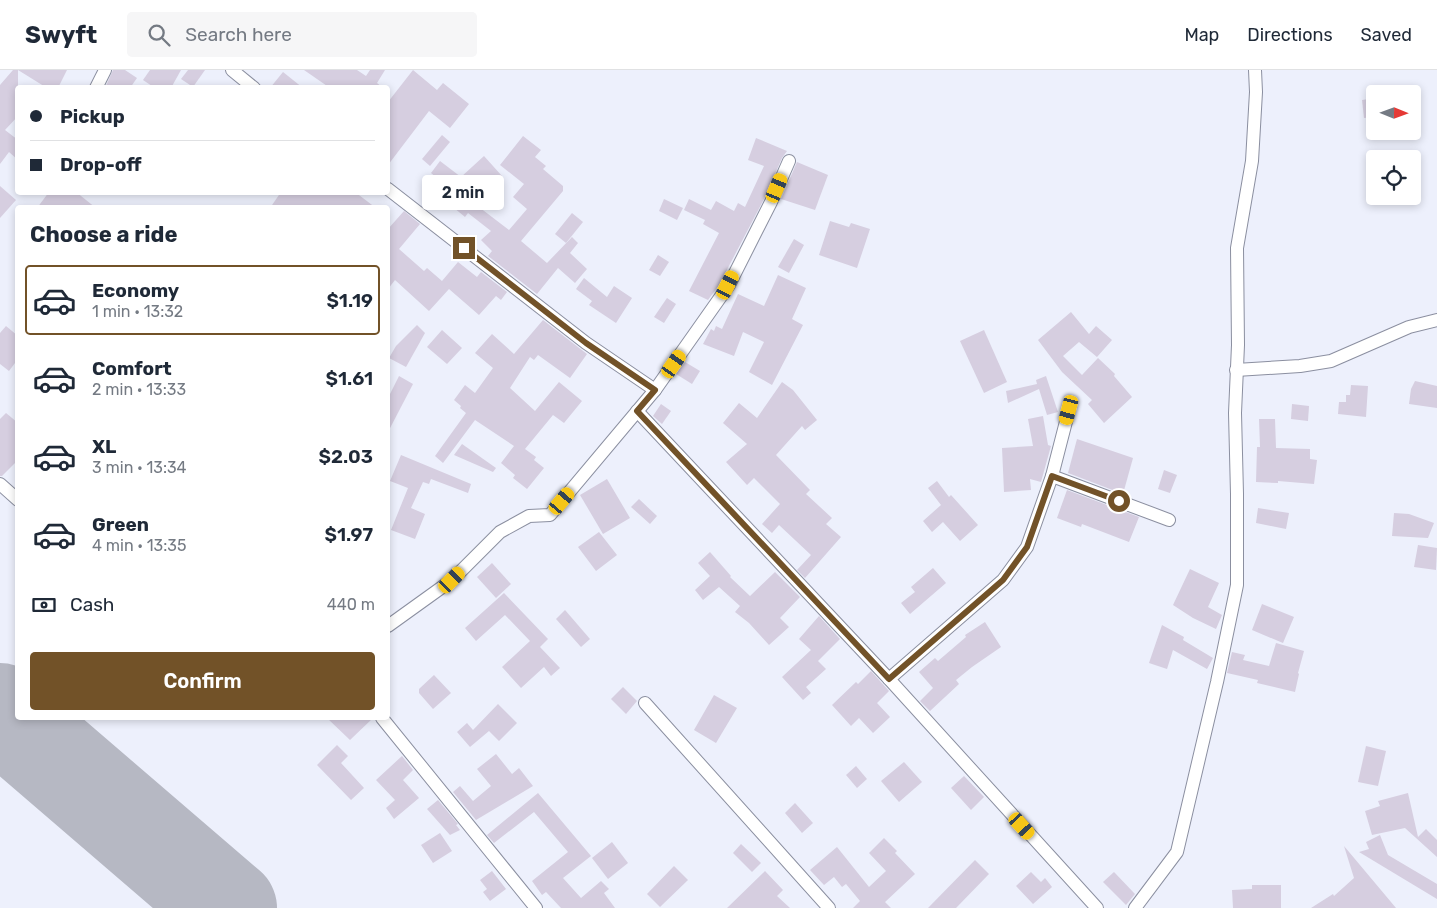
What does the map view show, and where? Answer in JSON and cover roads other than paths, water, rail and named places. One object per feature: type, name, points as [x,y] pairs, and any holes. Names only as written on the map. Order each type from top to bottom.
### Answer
[{"type":"street","points":[[98,85],[105,70]]},
{"type":"street","points":[[232,70],[250,85]]},
{"type":"street","points":[[1135,908],[1177,852],[1237,585],[1235,413],[1238,345],[1237,248],[1252,161],[1256,92],[1254,70]]},
{"type":"street","points":[[390,625],[452,580],[500,532],[528,516],[550,516],[655,390],[728,285],[771,202],[788,161]]},
{"type":"street","points":[[390,192],[586,343],[655,390]]},
{"type":"street","points":[[1236,370],[1300,366],[1331,360],[1409,327],[1437,320]]},
{"type":"street","points":[[889,679],[1003,580],[1027,547],[1052,476],[1069,410]]},
{"type":"street","points":[[637,411],[889,679],[1097,908]]},
{"type":"street","points":[[1052,476],[1170,520]]},
{"type":"street","points":[[0,484],[15,497]]},
{"type":"street","points":[[644,703],[829,908]]},
{"type":"street","points":[[384,720],[536,908]]}]
